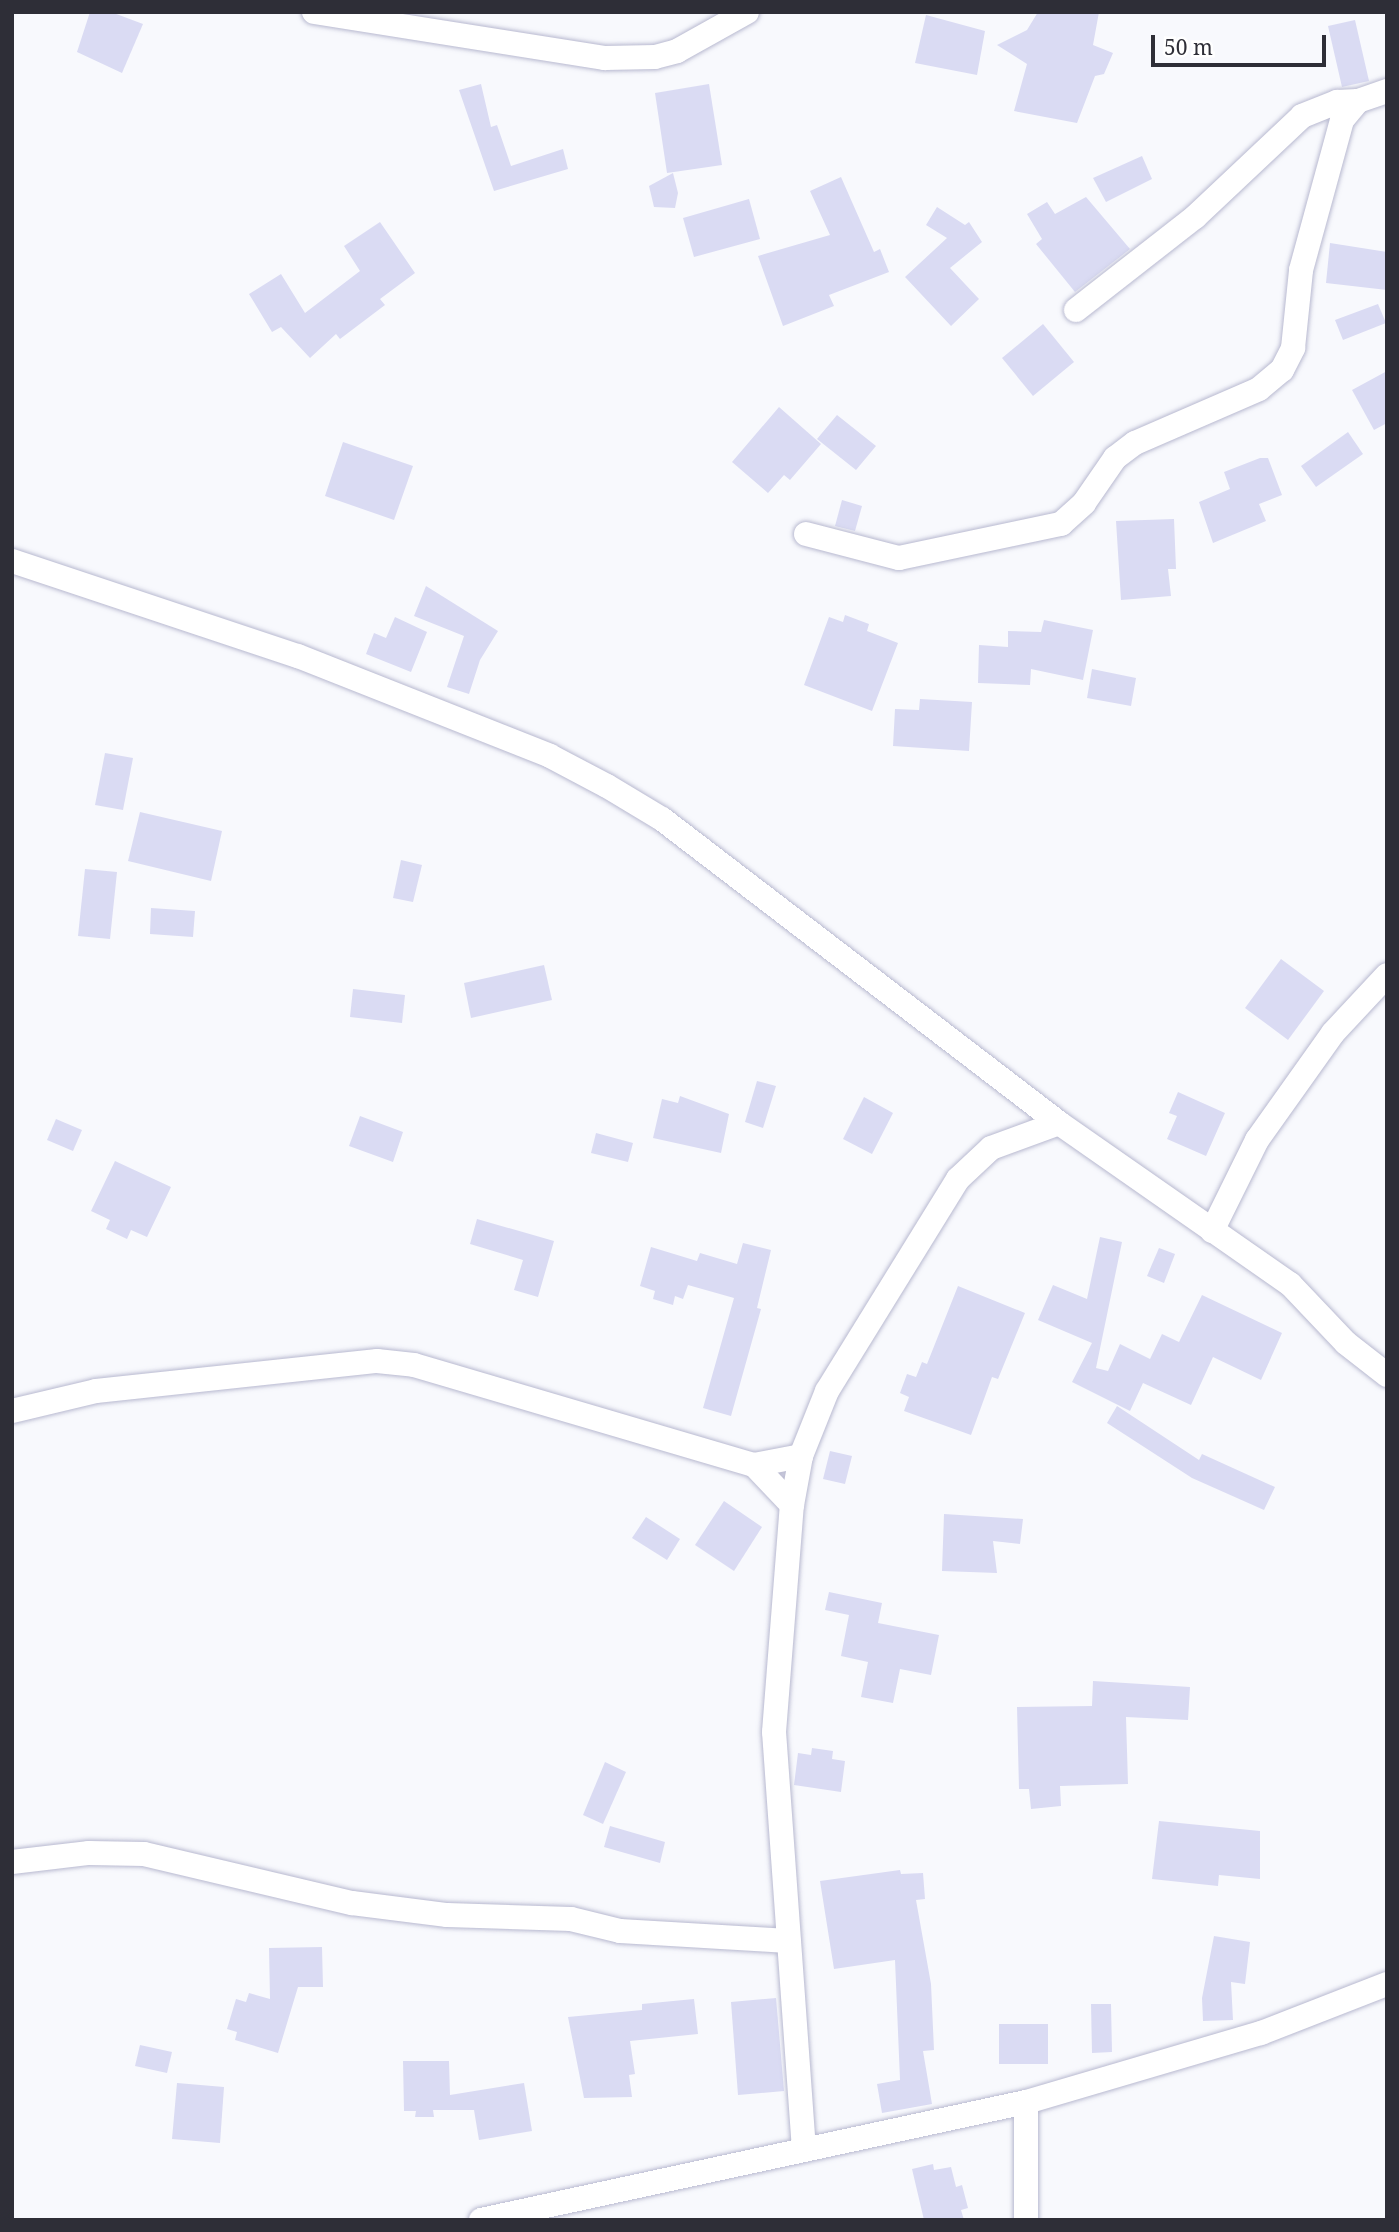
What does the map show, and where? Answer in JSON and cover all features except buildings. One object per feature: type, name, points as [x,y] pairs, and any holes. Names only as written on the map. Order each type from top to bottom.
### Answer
[{"type":"street","points":[[314,12],[605,58],[654,57],[677,51],[747,12]]},
{"type":"street","points":[[1076,310],[1195,217],[1302,116],[1337,102],[1358,101],[1387,91]]},
{"type":"street","points":[[806,534],[899,558],[1061,524],[1084,503],[1115,458],[1135,443],[1259,390],[1282,370],[1293,348],[1301,270],[1342,120],[1358,101]]},
{"type":"street","points":[[12,561],[298,656],[550,756],[607,786],[662,819],[1059,1123],[1290,1284],[1346,1343],[1387,1375]]},
{"type":"street","points":[[1212,1231],[1257,1140],[1333,1033],[1387,975]]},
{"type":"street","points":[[804,2150],[774,1732],[792,1505],[801,1456],[827,1391],[958,1179],[990,1148],[1059,1123]]},
{"type":"street","points":[[12,1411],[96,1391],[377,1361],[414,1365],[754,1465],[801,1456]]},
{"type":"street","points":[[754,1465],[792,1505]]},
{"type":"street","points":[[12,1862],[89,1853],[144,1854],[352,1903],[447,1915],[571,1919],[620,1931],[789,1941]]},
{"type":"street","points":[[481,2220],[1026,2102],[1261,2032],[1387,1984]]},
{"type":"street","points":[[1026,2102],[1026,2220]]}]
